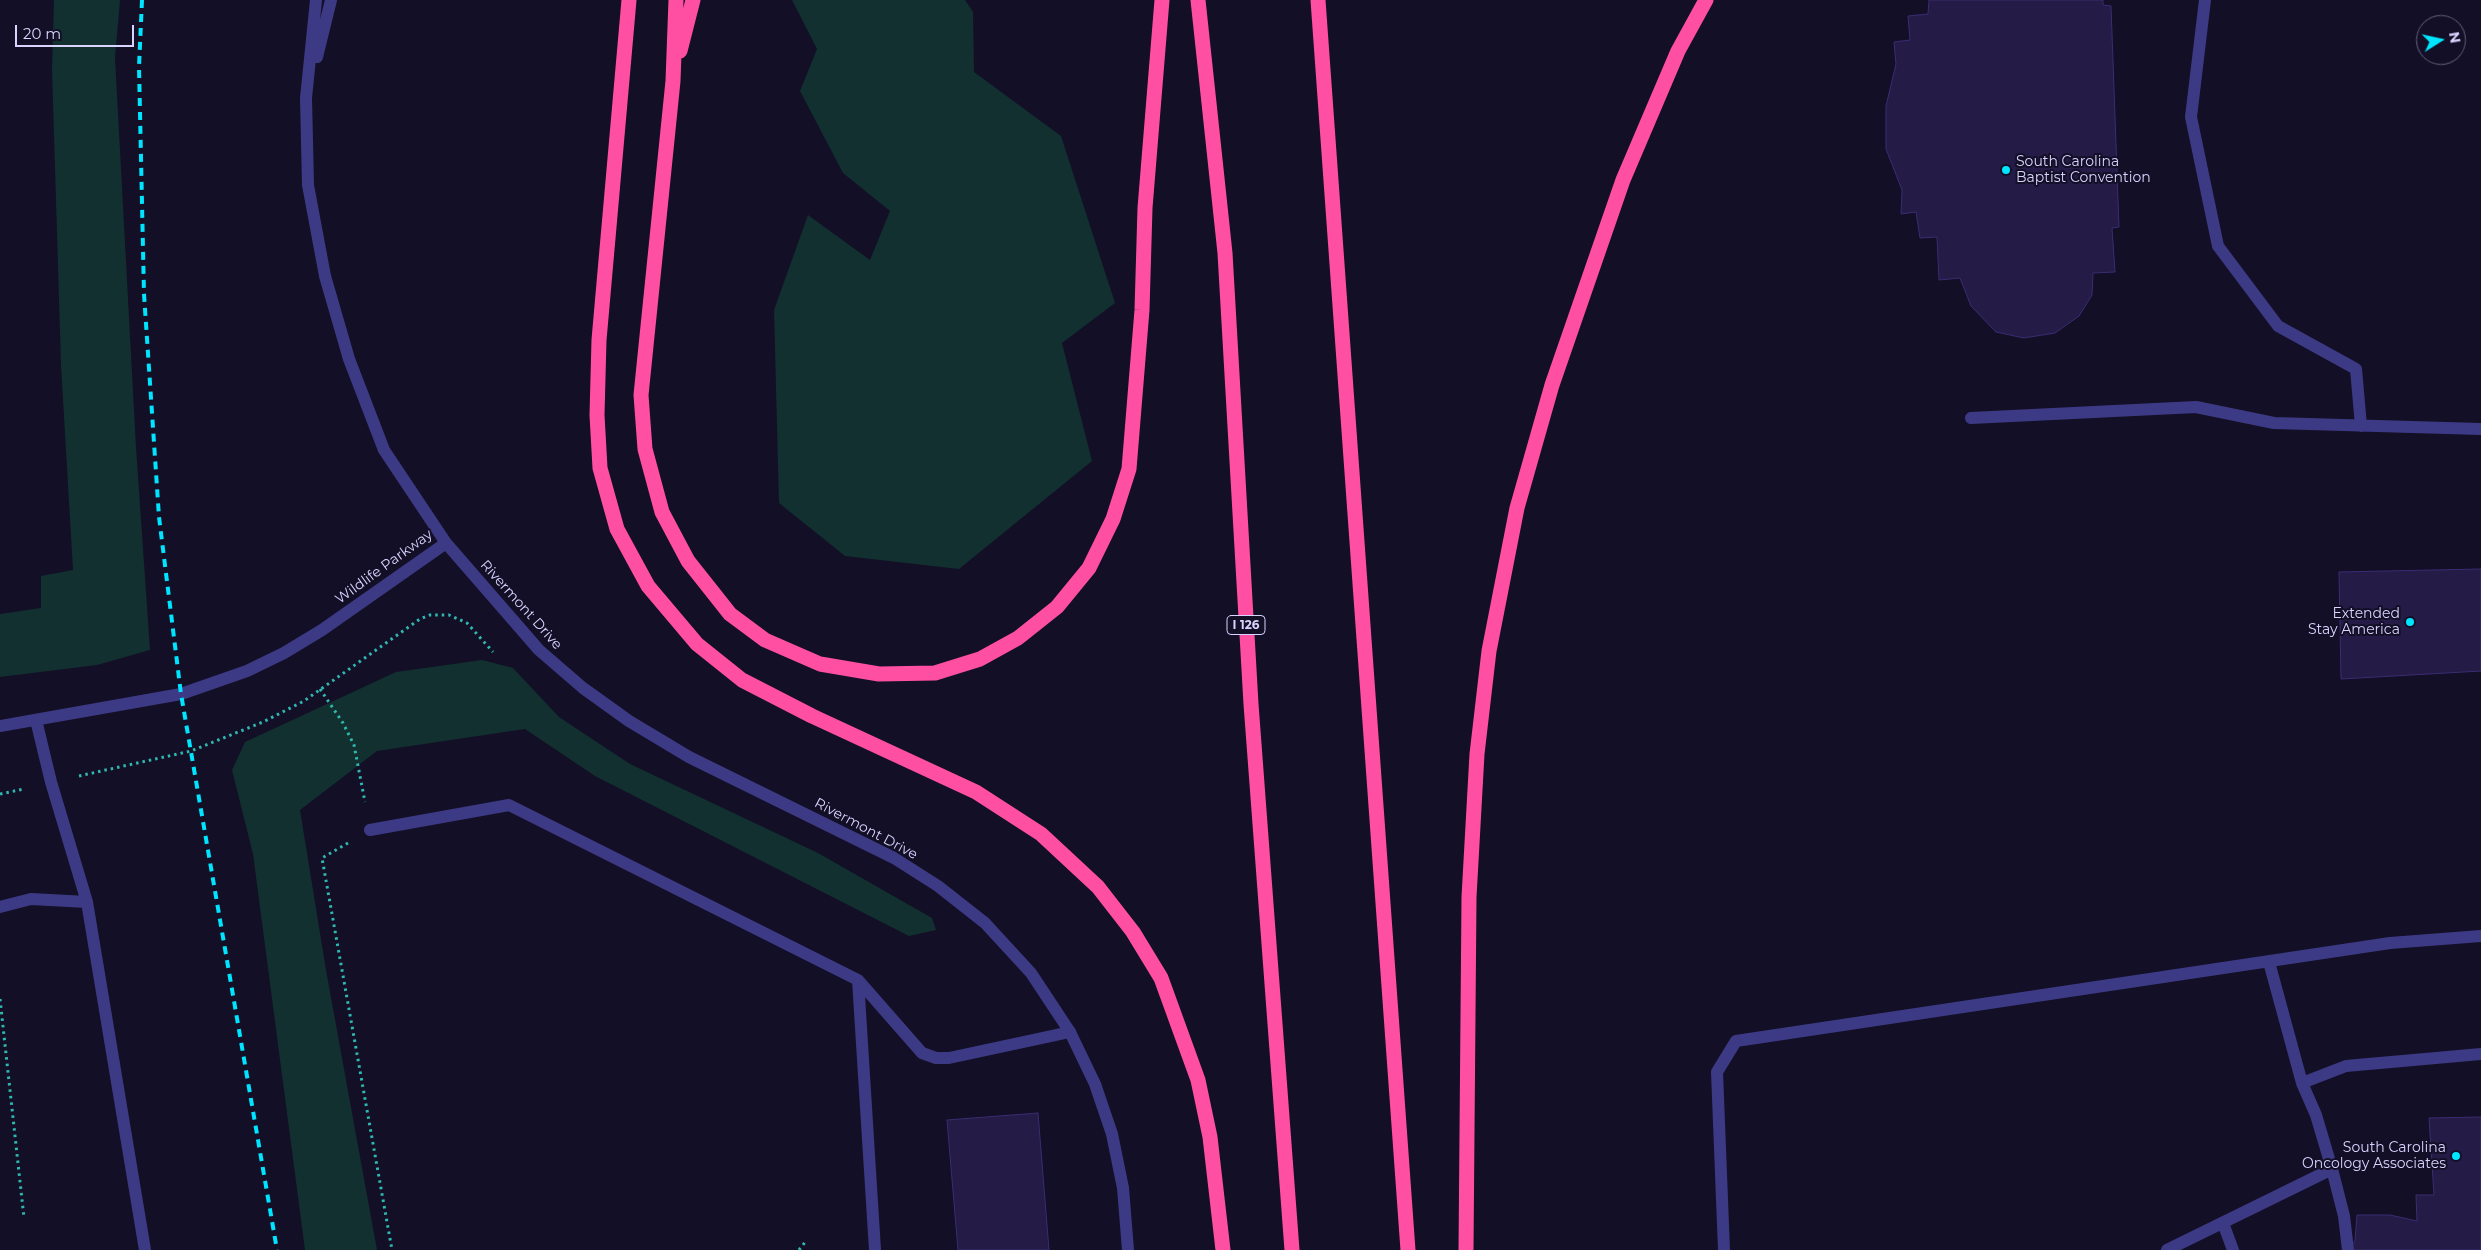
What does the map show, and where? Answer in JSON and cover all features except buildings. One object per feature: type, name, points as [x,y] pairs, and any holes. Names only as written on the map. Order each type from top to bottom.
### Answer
[{"type":"highway","points":[[628,0],[599,340],[597,415],[600,468],[617,529],[648,586],[697,644],[742,680],[812,716],[976,792],[1041,834],[1098,887],[1133,932],[1162,978],[1198,1080],[1210,1137],[1223,1250]]},
{"type":"highway","points":[[676,0],[673,82],[641,395],[645,449],[662,512],[688,561],[730,614],[765,640],[820,664],[879,674],[935,673],[980,660],[1018,638],[1057,607],[1089,568],[1114,519],[1129,468],[1142,310],[1145,208],[1162,0]]},
{"type":"highway","points":[[673,82],[693,0]]},
{"type":"highway","name":"I 126","points":[[1198,0],[1225,253],[1251,704],[1292,1250]]},
{"type":"highway","points":[[1318,0],[1408,1250]]},
{"type":"highway","points":[[1466,1250],[1469,897],[1477,754],[1489,651],[1517,508],[1552,385],[1623,180],[1678,51],[1706,0]]},
{"type":"street","name":"Wildlife Parkway","points":[[0,726],[181,694],[247,671],[322,630],[446,543],[384,450],[349,359],[325,276],[308,185],[306,98],[316,0]]},
{"type":"street","points":[[306,98],[331,0]]},
{"type":"street","points":[[2204,0],[2191,117],[2218,246],[2278,326],[2356,369],[2361,426]]},
{"type":"street","points":[[1971,418],[2196,407],[2274,424],[2481,429]]},
{"type":"street","name":"Rivermont Drive","points":[[446,543],[539,650],[583,688],[629,721],[689,757],[894,858],[938,886],[985,923],[1031,973],[1070,1032],[1095,1084],[1112,1134],[1123,1188],[1128,1250]]},
{"type":"street","points":[[36,720],[87,902],[145,1250]]},
{"type":"street","points":[[370,830],[509,805],[858,980],[922,1053],[936,1058],[949,1058],[1070,1032]]},
{"type":"street","points":[[0,907],[31,899],[87,902]]},
{"type":"street","points":[[1724,1250],[1716,1072],[1736,1041],[2269,962],[2390,942],[2481,936]]},
{"type":"street","points":[[2269,962],[2302,1083],[2316,1115],[2332,1169],[2344,1216],[2348,1250]]},
{"type":"street","points":[[858,980],[876,1250]]},
{"type":"street","points":[[2302,1083],[2346,1066],[2481,1054]]},
{"type":"street","points":[[2168,1250],[2332,1169]]},
{"type":"street","points":[[2223,1223],[2233,1250]]},
{"type":"path","points":[[0,794],[191,751],[264,722],[304,700],[420,619],[430,615],[449,615],[463,620],[473,628],[493,652]]},
{"type":"path","points":[[320,689],[343,723],[354,745],[370,830]]},
{"type":"path","points":[[322,858],[392,1250]]},
{"type":"path","points":[[0,999],[24,1218]]},
{"type":"path","points":[[799,1250],[806,1241]]},
{"type":"green space","points":[[54,0],[120,0],[115,58],[136,447],[150,650],[97,665],[0,677],[0,614],[41,608],[41,576],[73,570],[61,365],[52,69]]},
{"type":"green space","points":[[792,0],[965,0],[973,12],[974,72],[1061,136],[1115,303],[1062,343],[1092,461],[959,569],[845,556],[779,503],[774,310],[808,215],[870,260],[890,211],[843,173],[800,91],[817,49]]},
{"type":"green space","points":[[482,660],[513,668],[559,717],[630,764],[818,853],[932,918],[936,930],[909,936],[595,776],[525,729],[377,751],[300,810],[326,970],[377,1250],[305,1250],[253,854],[232,770],[245,742],[396,672]]},
{"type":"railway","points":[[142,0],[139,67],[144,294],[159,517],[181,694],[277,1250]]},
{"type":"place","name":"South Carolina Baptist Convention","points":[[2006,170]]},
{"type":"place","name":"Extended Stay America","points":[[2410,622]]},
{"type":"place","name":"South Carolina Oncology Associates","points":[[2456,1156]]}]
